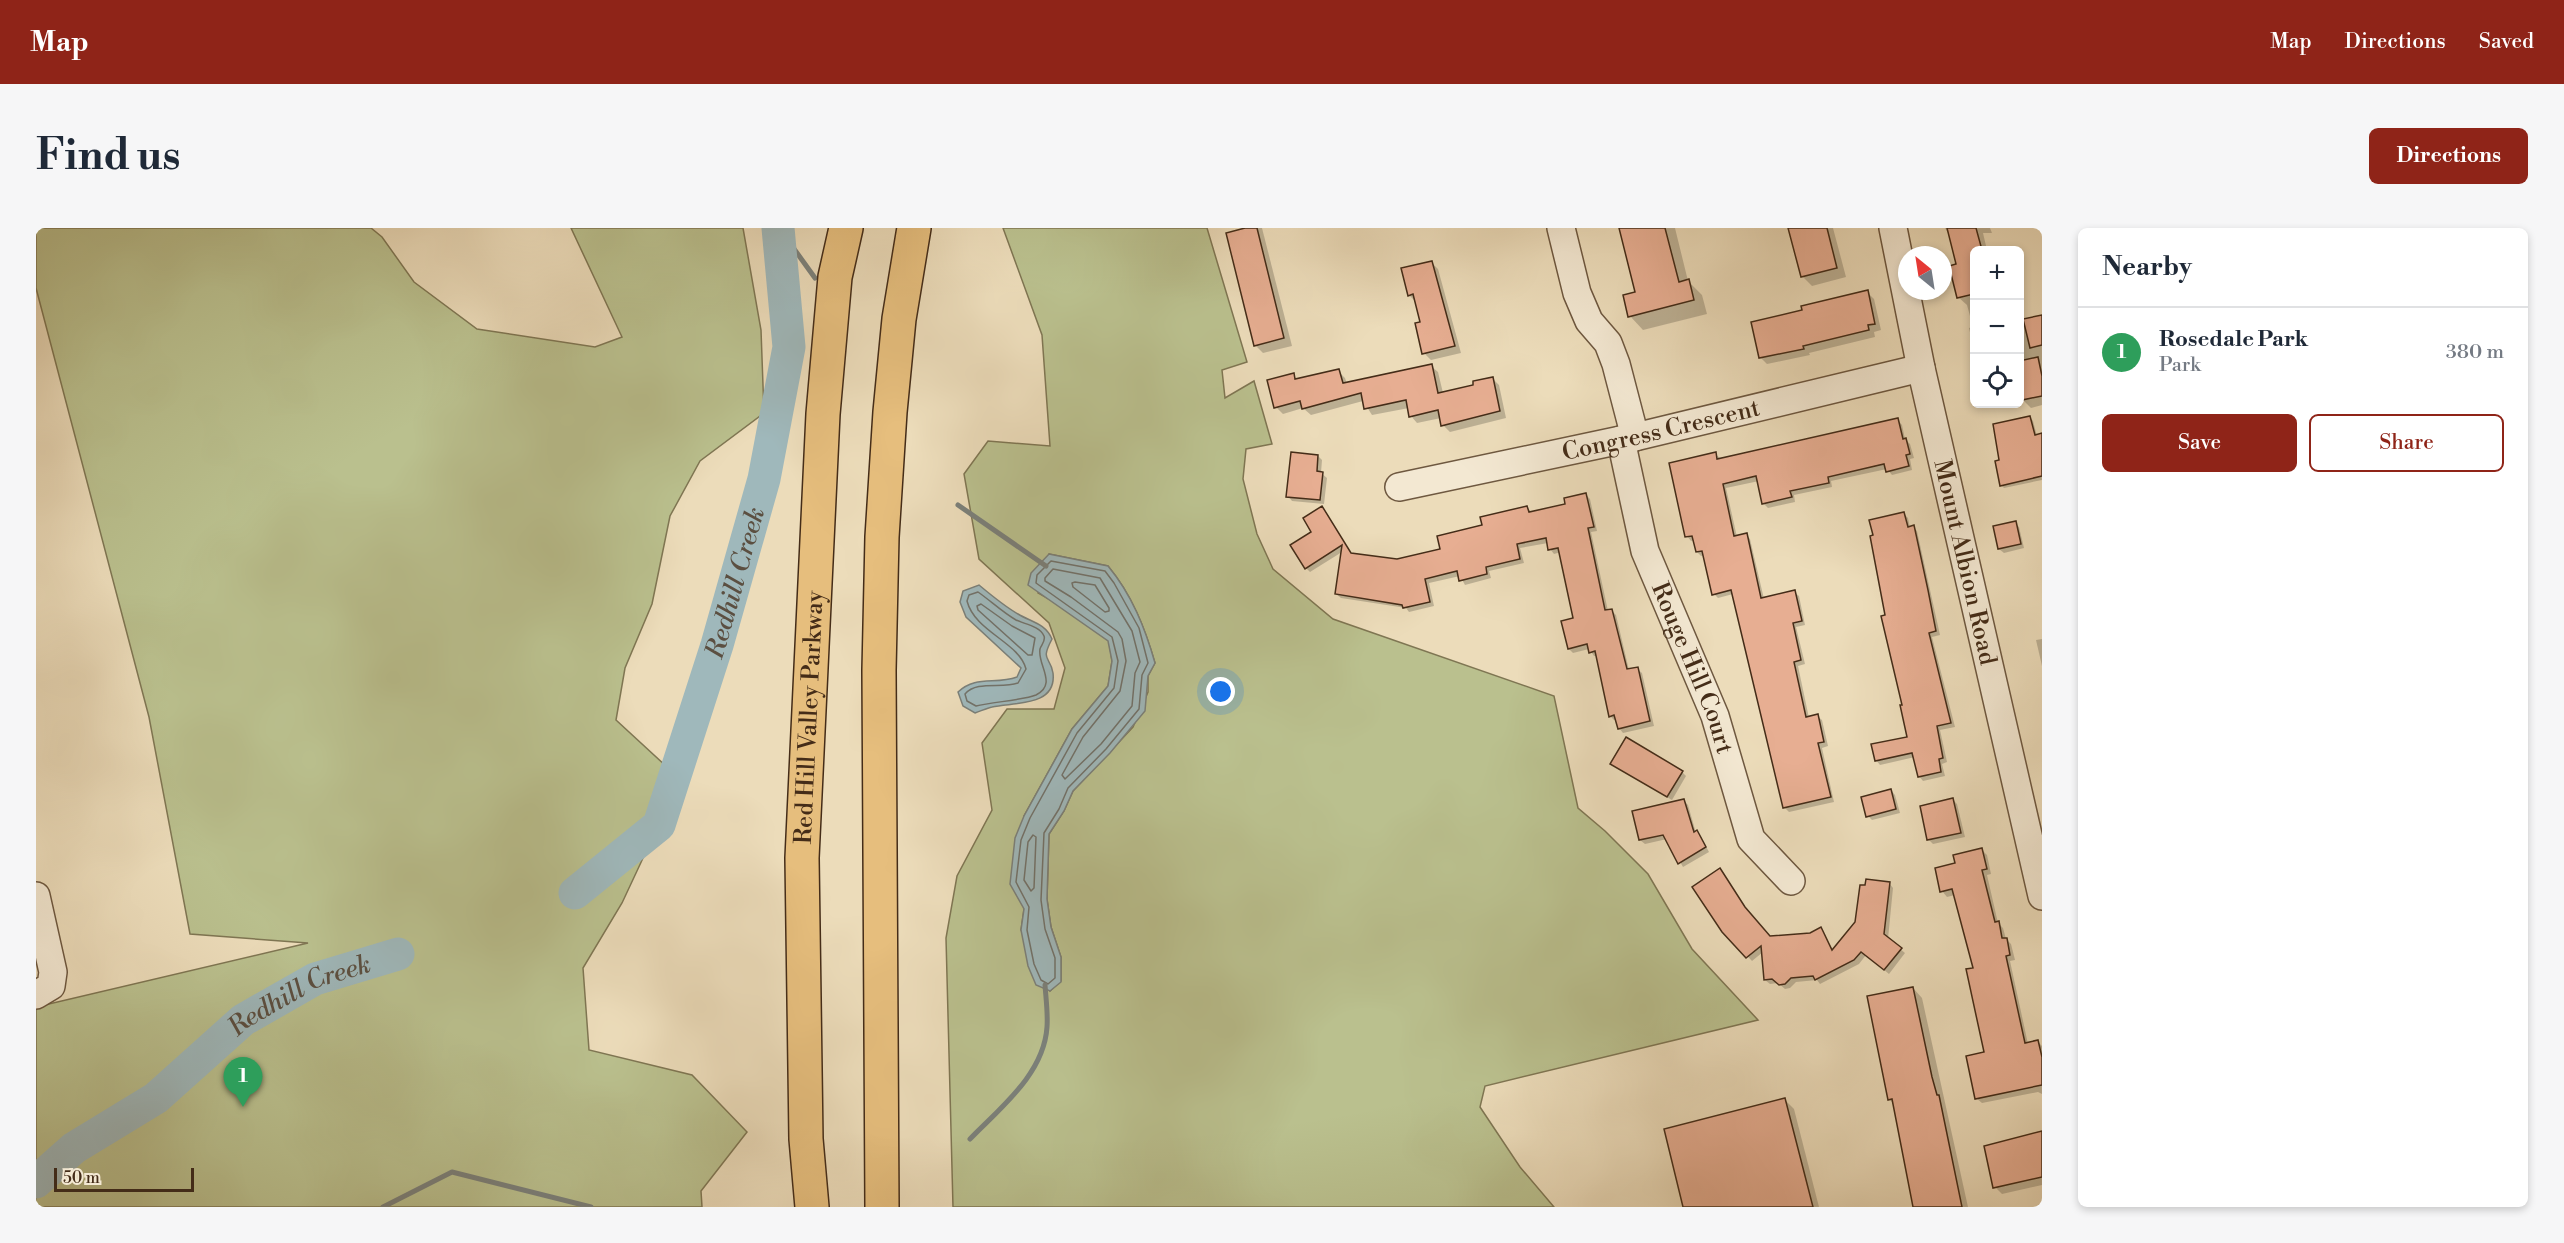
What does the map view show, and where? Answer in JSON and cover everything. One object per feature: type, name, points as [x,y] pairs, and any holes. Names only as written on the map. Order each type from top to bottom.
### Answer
[{"type":"highway","name":"Red Hill Valley Parkway","points":[[813,1207],[806,1139],[802,846],[823,414],[835,277],[846,228]]},
{"type":"highway","points":[[882,1207],[879,670],[882,537],[896,342],[914,228]]},
{"type":"highway","points":[[880,1055],[901,1207]]},
{"type":"highway","points":[[795,1207],[806,1139]]},
{"type":"street","name":"Rouge Hill Court","points":[[1561,228],[1577,293],[1589,321],[1608,343],[1616,364],[1645,551],[1715,716],[1751,839],[1791,881]]},
{"type":"street","name":"Mount Albion Road","points":[[1893,228],[1922,368],[2042,896]]},
{"type":"street","name":"Congress Crescent","points":[[1399,487],[1628,438],[1922,368]]},
{"type":"street","points":[[36,896],[53,972],[51,986],[39,994]]},
{"type":"green space","points":[[36,228],[371,228],[382,237],[414,282],[477,329],[595,347],[622,337],[571,228],[743,228],[761,330],[764,413],[700,461],[670,516],[652,604],[625,668],[616,720],[680,779],[622,903],[583,968],[589,1050],[692,1075],[747,1132],[701,1191],[702,1207],[36,1207],[36,1007],[308,943],[190,934],[149,717],[36,288]]},
{"type":"green space","points":[[1003,228],[1207,228],[1247,362],[1222,370],[1225,398],[1254,381],[1272,444],[1246,449],[1243,479],[1257,534],[1273,569],[1333,619],[1554,696],[1578,808],[1648,874],[1692,949],[1758,1020],[1485,1086],[1480,1107],[1520,1167],[1554,1207],[953,1207],[946,938],[957,876],[992,810],[982,743],[1007,709],[1054,709],[1065,668],[1049,623],[979,559],[964,474],[988,441],[1050,446],[1042,335]],"holes":[[[1049,554],[1108,566],[1124,588],[1137,612],[1155,663],[1148,676],[1148,692],[1133,727],[1073,791],[1064,811],[1049,834],[1047,899],[1051,927],[1061,957],[1061,981],[1050,991],[1021,930],[1024,909],[1024,816],[1072,729],[1108,686],[1112,661],[1109,641],[1063,607],[1038,593]]]},
{"type":"water","points":[[1049,554],[1108,566],[1124,588],[1137,612],[1155,663],[1148,676],[1145,711],[1110,753],[1073,791],[1064,811],[1049,834],[1047,899],[1051,927],[1061,957],[1061,982],[1050,991],[1036,985],[1028,966],[1021,930],[1024,909],[1010,884],[1015,838],[1024,816],[1072,729],[1108,686],[1112,661],[1108,641],[1028,585],[1031,573]]},
{"type":"water","points":[[979,585],[1008,608],[1046,629],[1052,639],[1046,655],[1053,673],[1052,684],[1048,692],[1041,697],[1032,701],[992,707],[975,713],[963,706],[958,692],[979,682],[1017,677],[1021,668],[966,617],[960,602],[963,591]]},
{"type":"building","points":[[1245,228],[1257,228],[1284,338],[1254,346],[1226,233]]},
{"type":"building","points":[[1619,228],[1665,228],[1679,282],[1689,279],[1694,300],[1628,317],[1623,295],[1635,292]]},
{"type":"building","points":[[1788,228],[1827,228],[1837,268],[1801,277]]},
{"type":"building","points":[[1947,228],[1976,228],[1981,246],[1970,246],[1970,295],[1957,298],[1952,278],[1952,265],[1956,264]]},
{"type":"building","points":[[1432,261],[1455,346],[1422,354],[1415,323],[1420,322],[1413,294],[1408,296],[1401,268]]},
{"type":"building","points":[[1868,290],[1875,324],[1868,325],[1869,330],[1803,346],[1804,349],[1759,358],[1751,322],[1802,310],[1801,306]]},
{"type":"building","points":[[2042,315],[2042,345],[2030,348],[2024,319]]},
{"type":"building","points":[[2038,357],[2042,376],[2042,396],[2024,400],[2024,360]]},
{"type":"building","points":[[1432,364],[1438,393],[1473,385],[1473,381],[1493,377],[1500,411],[1441,426],[1438,410],[1409,417],[1406,400],[1364,409],[1361,393],[1302,409],[1300,401],[1274,408],[1267,380],[1294,373],[1295,379],[1339,369],[1343,383]]},
{"type":"building","points":[[2030,416],[2035,435],[2042,433],[2042,476],[2000,486],[1995,461],[1999,460],[1993,424]]},
{"type":"building","points":[[1898,418],[1903,439],[1906,438],[1910,454],[1906,455],[1909,466],[1886,472],[1884,464],[1828,477],[1829,483],[1790,491],[1792,497],[1762,504],[1756,476],[1723,484],[1734,536],[1747,533],[1761,598],[1795,590],[1802,621],[1793,623],[1801,660],[1794,662],[1806,717],[1818,714],[1824,742],[1818,743],[1831,797],[1783,808],[1731,590],[1712,595],[1702,551],[1696,552],[1692,536],[1685,537],[1669,463],[1716,452],[1717,459]]},
{"type":"building","points":[[1291,452],[1318,455],[1317,471],[1323,472],[1320,500],[1286,497]]},
{"type":"building","points":[[1586,493],[1594,527],[1588,528],[1605,610],[1612,609],[1627,669],[1638,667],[1650,721],[1618,729],[1614,715],[1609,717],[1595,651],[1589,653],[1587,644],[1568,649],[1561,621],[1573,618],[1558,548],[1548,550],[1546,538],[1517,544],[1520,559],[1486,567],[1487,574],[1459,581],[1457,571],[1425,579],[1430,602],[1403,608],[1402,605],[1335,594],[1342,545],[1305,569],[1290,545],[1311,532],[1303,518],[1322,506],[1351,553],[1397,559],[1440,549],[1437,536],[1482,525],[1480,517],[1527,506],[1529,512],[1565,504],[1564,498]]},
{"type":"building","points":[[1904,512],[1908,527],[1914,525],[1936,631],[1929,633],[1951,723],[1937,726],[1943,758],[1939,759],[1941,772],[1918,777],[1912,753],[1875,761],[1871,744],[1907,737],[1900,705],[1902,705],[1881,616],[1885,615],[1869,520]]},
{"type":"building","points":[[2016,521],[2021,544],[1998,549],[1993,526]]},
{"type":"building","points":[[1626,737],[1683,771],[1667,797],[1610,764]]},
{"type":"building","points":[[1891,789],[1896,809],[1866,817],[1861,797]]},
{"type":"building","points":[[1953,798],[1961,833],[1927,840],[1920,806]]},
{"type":"building","points":[[1684,799],[1694,832],[1697,830],[1706,847],[1678,864],[1663,835],[1639,840],[1632,811]]},
{"type":"building","points":[[1982,848],[1987,869],[1982,870],[1995,922],[1999,921],[2002,938],[2007,938],[2010,955],[2006,956],[2025,1043],[2038,1040],[2042,1057],[2042,1085],[1975,1099],[1966,1056],[1984,1052],[1966,969],[1973,968],[1952,889],[1940,892],[1935,868],[1955,863],[1953,855]]},
{"type":"building","points":[[1720,868],[1745,907],[1770,936],[1810,933],[1821,927],[1832,950],[1855,922],[1860,885],[1865,885],[1866,879],[1890,882],[1884,934],[1902,948],[1884,970],[1861,952],[1854,960],[1815,980],[1813,976],[1791,978],[1785,984],[1779,985],[1772,979],[1764,980],[1761,946],[1746,958],[1722,932],[1692,887]]},
{"type":"building","points":[[1913,987],[1932,1077],[1937,1095],[1939,1095],[1962,1207],[1913,1207],[1892,1099],[1888,1100],[1867,996]]},
{"type":"building","points":[[1785,1098],[1813,1207],[1683,1207],[1664,1129]]},
{"type":"building","points":[[2042,1131],[2042,1177],[1993,1188],[1984,1146]]},
{"type":"waterway","name":"Redhill Creek","points":[[575,893],[659,825],[717,645],[764,479],[789,347],[778,228]]},
{"type":"waterway","points":[[779,228],[815,278]]},
{"type":"waterway","points":[[958,505],[1046,566]]},
{"type":"waterway","name":"Redhill Creek","points":[[36,1182],[74,1148],[156,1098],[243,1020],[315,979],[398,954]]},
{"type":"waterway","points":[[970,1139],[1019,1089],[1038,1060],[1047,1027],[1045,985]]},
{"type":"waterway","points":[[383,1207],[452,1172],[591,1207]]},
{"type":"place","name":"Rosedale Park","points":[[243,1107]]}]
